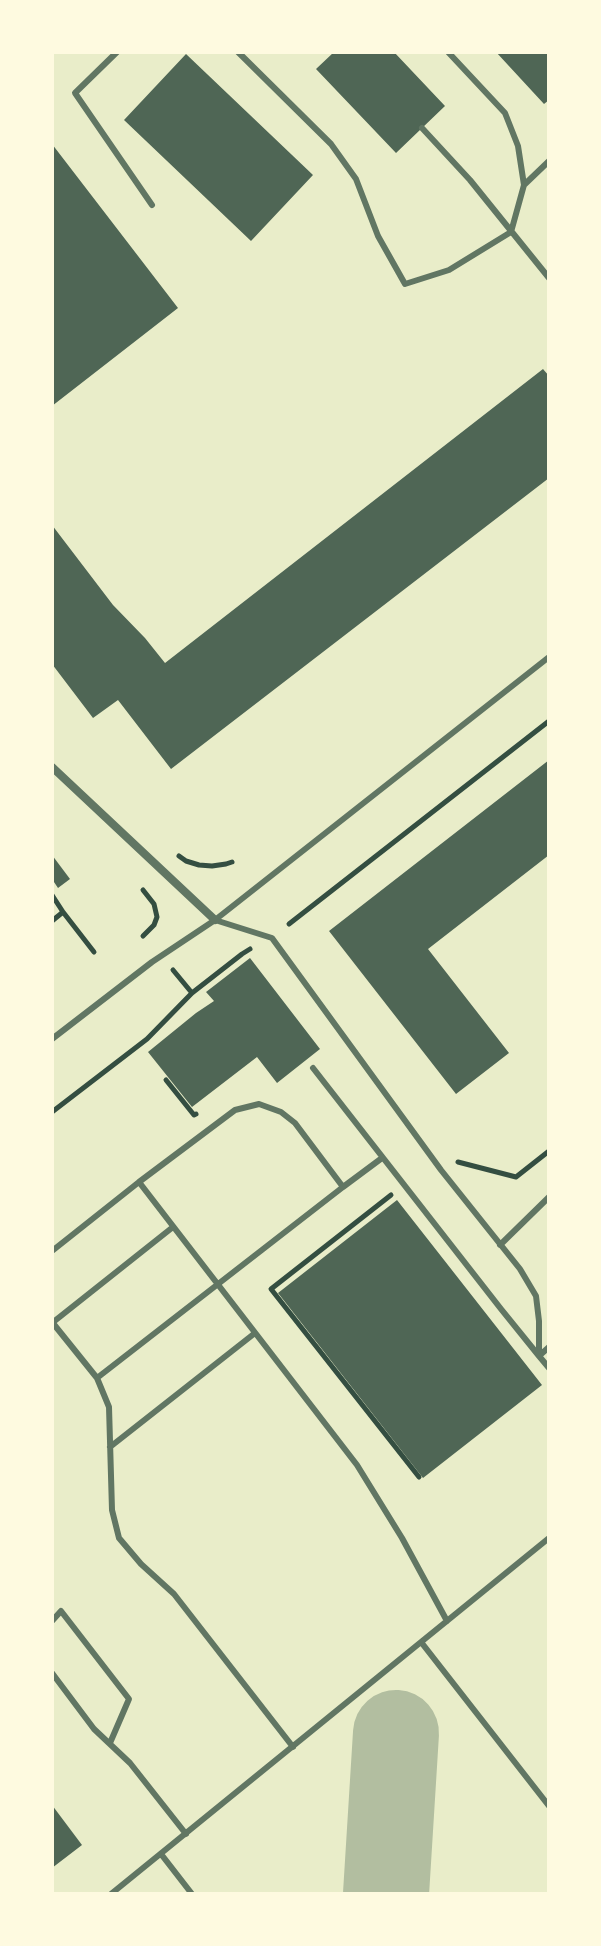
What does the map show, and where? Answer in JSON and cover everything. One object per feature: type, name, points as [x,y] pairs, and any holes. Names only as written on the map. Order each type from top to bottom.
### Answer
[{"type":"street","points":[[52,767],[215,920]]},
{"type":"lane","points":[[117,52],[75,93],[152,205]]},
{"type":"lane","points":[[238,52],[331,144],[356,179],[378,236],[405,284],[449,270],[511,232],[524,185],[518,146],[505,113],[448,52]]},
{"type":"lane","points":[[422,128],[470,180],[549,278]]},
{"type":"lane","points":[[524,185],[549,161]]},
{"type":"lane","points":[[52,1039],[161,956],[215,920],[549,657]]},
{"type":"lane","points":[[215,920],[272,938],[432,1157],[520,1269],[536,1296],[539,1356]]},
{"type":"lane","points":[[313,1068],[549,1368]]},
{"type":"lane","points":[[52,1251],[235,1110],[259,1104],[281,1112],[295,1123],[343,1187]]},
{"type":"lane","points":[[97,1378],[382,1158]]},
{"type":"lane","points":[[139,1182],[357,1465],[402,1538],[447,1621]]},
{"type":"lane","points":[[500,1245],[549,1197]]},
{"type":"lane","points":[[173,1227],[52,1323],[97,1378],[109,1407],[112,1510],[119,1538],[141,1564],[174,1594],[293,1747]]},
{"type":"lane","points":[[110,1448],[255,1333]]},
{"type":"lane","points":[[539,1356],[549,1347]]},
{"type":"lane","points":[[111,1894],[549,1538]]},
{"type":"lane","points":[[52,1621],[61,1611],[129,1699],[110,1743]]},
{"type":"lane","points":[[421,1642],[549,1806]]},
{"type":"lane","points":[[52,1673],[94,1729],[130,1763],[186,1834]]},
{"type":"lane","points":[[161,1854],[192,1894]]},
{"type":"path","points":[[289,924],[549,721]]},
{"type":"path","points":[[179,856],[199,865],[232,862]]},
{"type":"path","points":[[143,890],[152,901],[157,917],[143,936]]},
{"type":"path","points":[[52,895],[94,952]]},
{"type":"path","points":[[52,921],[63,912]]},
{"type":"path","points":[[52,1112],[147,1039],[192,993],[242,954],[272,938]]},
{"type":"path","points":[[173,969],[192,993]]},
{"type":"path","points":[[453,1161],[516,1177],[549,1151]]},
{"type":"path","points":[[396,1192],[271,1289],[419,1477]]},
{"type":"building","points":[[334,52],[394,52],[445,106],[396,153],[316,69]]},
{"type":"building","points":[[496,52],[549,52],[549,100],[544,104]]},
{"type":"building","points":[[186,54],[313,175],[251,241],[124,120]]},
{"type":"building","points":[[52,144],[178,308],[52,406]]},
{"type":"building","points":[[543,369],[549,376],[549,478],[171,769],[118,700],[93,718],[52,664],[52,525],[113,605],[165,663]]},
{"type":"building","points":[[549,760],[549,855],[428,949],[509,1053],[456,1094],[329,931]]},
{"type":"building","points":[[52,855],[70,879],[58,888],[52,879]]},
{"type":"building","points":[[250,958],[320,1049],[277,1083],[257,1057],[192,1107],[148,1052],[214,1001],[206,992]]},
{"type":"building","points":[[397,1200],[542,1385],[423,1478],[278,1293]]},
{"type":"building","points":[[52,1805],[82,1845],[52,1868]]},
{"type":"taxiway","points":[[386,1894],[396,1733]]}]
